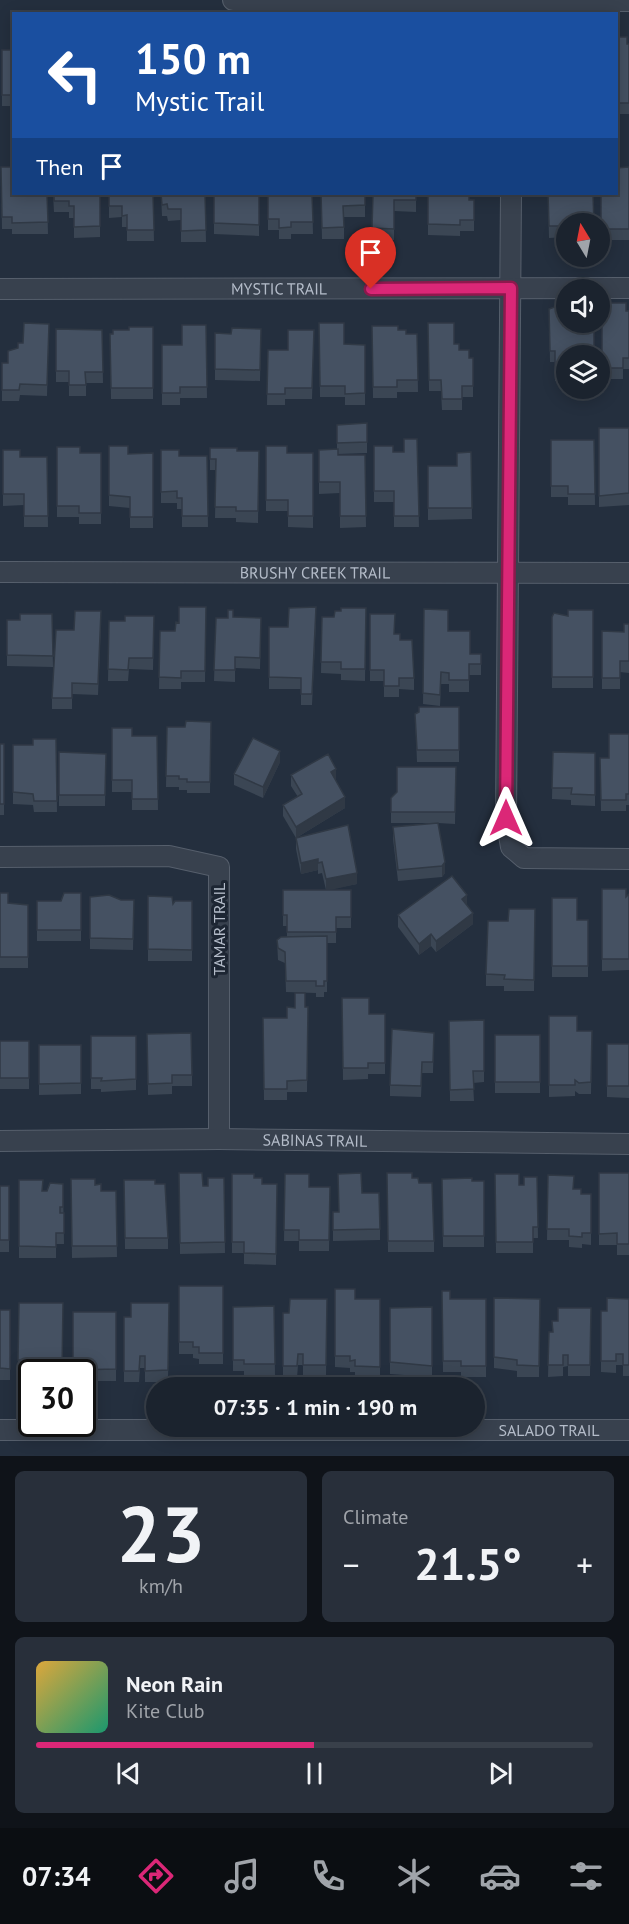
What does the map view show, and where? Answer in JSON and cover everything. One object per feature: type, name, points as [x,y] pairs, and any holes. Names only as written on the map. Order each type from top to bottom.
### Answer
[{"type":"street","points":[[233,0],[512,5],[629,1]]},
{"type":"street","points":[[511,195],[506,818],[509,837],[511,847],[524,858],[629,859]]},
{"type":"street","name":"MYSTIC TRAIL","points":[[0,289],[629,288]]},
{"type":"street","name":"BRUSHY CREEK TRAIL","points":[[0,572],[629,573]]},
{"type":"street","name":"TAMAR TRAIL","points":[[0,856],[169,856],[219,867],[219,1139]]},
{"type":"street","name":"SABINAS TRAIL","points":[[0,1141],[219,1139],[629,1144]]},
{"type":"street","name":"SALADO TRAIL","points":[[0,1430],[629,1430]]},
{"type":"building","points":[[618,37],[627,37],[627,44],[629,44],[629,103],[618,103]]},
{"type":"building","points":[[2,50],[12,50],[12,95],[2,95]]},
{"type":"building","points":[[1,167],[12,167],[12,195],[47,195],[48,222],[12,223],[12,217],[2,217]]},
{"type":"building","points":[[629,167],[629,229],[610,229],[610,213],[601,213],[601,195],[618,195],[618,168]]},
{"type":"building","points":[[54,195],[100,195],[100,226],[74,227],[74,206],[69,206],[69,201],[54,201]]},
{"type":"building","points":[[109,195],[153,195],[154,230],[127,230],[127,215],[122,216],[122,206],[109,206]]},
{"type":"building","points":[[161,195],[205,195],[206,230],[181,231],[181,209],[168,209],[167,204],[162,205]]},
{"type":"building","points":[[214,195],[259,195],[259,225],[214,223]]},
{"type":"building","points":[[268,195],[312,195],[313,222],[291,222],[291,227],[279,228],[279,219],[268,219]]},
{"type":"building","points":[[321,195],[365,195],[365,205],[343,206],[344,227],[322,228]]},
{"type":"building","points":[[373,195],[416,195],[416,200],[394,200],[394,229],[372,228]]},
{"type":"building","points":[[428,195],[469,195],[469,200],[474,200],[474,220],[460,220],[460,225],[428,224]]},
{"type":"building","points":[[548,195],[593,195],[594,213],[556,213],[556,226],[549,226]]},
{"type":"building","points":[[610,303],[626,303],[626,311],[629,311],[629,358],[623,358],[623,368],[610,368],[610,345],[602,345],[602,333],[610,333]]},
{"type":"building","points":[[556,306],[556,333],[594,333],[594,345],[556,345],[556,370],[555,351],[550,351],[549,309]]},
{"type":"building","points":[[24,323],[49,324],[47,385],[20,384],[19,390],[2,390],[2,363],[8,363],[8,351],[18,348],[18,343],[23,343]]},
{"type":"building","points":[[319,323],[344,323],[344,344],[365,345],[365,393],[345,394],[345,386],[320,386]]},
{"type":"building","points":[[428,323],[454,323],[454,344],[459,344],[459,350],[469,350],[469,358],[473,358],[473,386],[462,386],[462,399],[442,399],[441,380],[429,380]]},
{"type":"building","points":[[182,325],[206,325],[207,387],[180,387],[180,393],[162,393],[162,345],[182,345]]},
{"type":"building","points":[[372,326],[398,326],[398,330],[406,330],[406,334],[417,334],[418,380],[397,380],[397,387],[373,387]]},
{"type":"building","points":[[129,327],[153,327],[153,388],[111,388],[110,334],[113,334],[113,330],[129,330]]},
{"type":"building","points":[[232,328],[261,329],[260,370],[215,369],[215,333],[231,334]]},
{"type":"building","points":[[56,329],[102,330],[103,372],[85,372],[86,385],[69,385],[69,371],[56,371]]},
{"type":"building","points":[[288,330],[314,330],[312,388],[285,388],[285,394],[267,394],[268,350],[288,350]]},
{"type":"building","points":[[367,423],[367,442],[337,443],[337,425]]},
{"type":"building","points":[[599,428],[629,428],[629,493],[599,496]]},
{"type":"building","points":[[404,439],[417,439],[419,516],[394,516],[394,491],[374,491],[374,446],[393,446],[393,452],[404,452]]},
{"type":"building","points":[[551,440],[594,440],[595,494],[568,494],[568,486],[551,486]]},
{"type":"building","points":[[109,446],[128,446],[128,454],[153,453],[153,517],[130,517],[130,497],[109,495]]},
{"type":"building","points":[[266,446],[287,446],[287,453],[313,453],[313,516],[288,516],[288,500],[266,500]]},
{"type":"building","points":[[57,447],[80,447],[80,453],[101,453],[101,513],[79,513],[79,506],[57,506]]},
{"type":"building","points":[[210,448],[259,451],[258,511],[236,511],[236,507],[215,507],[216,459],[210,459]]},
{"type":"building","points":[[338,449],[338,455],[365,455],[366,516],[340,516],[340,482],[319,482],[319,450]]},
{"type":"building","points":[[3,450],[20,450],[20,457],[47,457],[48,516],[24,516],[24,494],[3,494]]},
{"type":"building","points":[[161,450],[179,450],[179,456],[207,456],[208,516],[182,516],[182,498],[177,498],[177,491],[161,492]]},
{"type":"building","points":[[471,452],[472,508],[428,508],[428,466],[457,466],[457,453]]},
{"type":"building","points":[[179,607],[206,607],[205,671],[181,671],[181,678],[159,677],[160,631],[175,631],[176,622],[179,623]]},
{"type":"building","points":[[316,607],[312,694],[301,694],[301,678],[269,677],[269,627],[288,627],[289,608]]},
{"type":"building","points":[[341,608],[366,608],[365,669],[341,669],[341,662],[321,662],[322,617],[334,617],[335,611],[341,611]]},
{"type":"building","points":[[424,609],[448,610],[448,631],[470,631],[470,654],[481,654],[481,664],[469,664],[469,680],[449,680],[449,673],[441,672],[440,695],[423,693]]},
{"type":"building","points":[[228,610],[233,610],[233,617],[261,618],[260,658],[235,657],[235,670],[214,670],[216,618],[228,618]]},
{"type":"building","points":[[568,610],[593,610],[593,677],[552,677],[552,617],[554,613],[568,616]]},
{"type":"building","points":[[75,611],[101,611],[98,684],[72,683],[72,698],[52,698],[56,630],[74,630]]},
{"type":"building","points":[[20,614],[52,614],[53,656],[7,655],[7,620],[20,620]]},
{"type":"building","points":[[370,614],[395,614],[394,634],[400,634],[400,640],[412,640],[414,678],[399,678],[399,686],[384,686],[384,670],[370,670]]},
{"type":"building","points":[[125,616],[154,616],[153,658],[129,658],[128,670],[108,669],[109,621],[125,621]]},
{"type":"building","points":[[624,624],[629,624],[629,661],[620,661],[620,678],[602,678],[602,631],[624,632]]},
{"type":"building","points":[[419,707],[459,707],[459,750],[417,750],[415,714],[419,712]]},
{"type":"building","points":[[186,721],[211,722],[210,782],[187,782],[187,779],[179,779],[179,776],[166,776],[167,727],[185,727]]},
{"type":"building","points":[[112,728],[132,728],[132,736],[157,736],[158,799],[132,799],[132,780],[112,780]]},
{"type":"building","points":[[609,734],[629,734],[629,794],[626,794],[626,800],[601,800],[600,758],[609,758]]},
{"type":"building","points":[[253,738],[280,751],[263,787],[234,774]]},
{"type":"building","points":[[33,739],[56,739],[57,801],[34,801],[33,794],[13,792],[13,745],[33,745]]},
{"type":"building","points":[[0,744],[4,744],[4,804],[0,804]]},
{"type":"building","points":[[59,752],[106,754],[105,795],[59,795]]},
{"type":"building","points":[[553,752],[595,753],[595,795],[571,794],[572,788],[552,788]]},
{"type":"building","points":[[328,754],[336,769],[331,772],[345,797],[296,827],[283,805],[302,794],[291,775]]},
{"type":"building","points":[[397,767],[456,767],[455,812],[391,812],[391,798],[397,792]]},
{"type":"building","points":[[438,823],[445,862],[442,866],[398,870],[393,827]]},
{"type":"building","points":[[348,825],[357,873],[326,879],[322,862],[318,863],[318,859],[301,863],[296,838]]},
{"type":"building","points":[[452,876],[467,895],[462,899],[473,913],[436,941],[431,934],[419,944],[398,915]]},
{"type":"building","points":[[602,889],[626,889],[626,897],[629,894],[629,959],[602,959]]},
{"type":"building","points":[[283,890],[351,890],[351,917],[336,917],[336,932],[287,932],[287,915],[283,915]]},
{"type":"building","points":[[0,893],[8,893],[8,903],[28,905],[28,957],[0,957]]},
{"type":"building","points":[[64,893],[81,893],[81,930],[37,930],[37,901],[61,901]]},
{"type":"building","points":[[109,895],[121,900],[134,900],[133,939],[90,938],[90,897]]},
{"type":"building","points":[[148,896],[172,897],[173,904],[175,901],[192,901],[192,950],[148,949]]},
{"type":"building","points":[[552,898],[577,898],[577,920],[588,920],[588,966],[552,966]]},
{"type":"building","points":[[509,909],[535,909],[534,980],[504,979],[505,975],[486,974],[488,921],[508,921]]},
{"type":"building","points":[[327,936],[327,981],[324,981],[324,986],[316,986],[316,981],[286,981],[285,952],[278,948],[277,940],[281,937]]},
{"type":"building","points":[[295,993],[305,993],[305,1007],[308,1007],[307,1080],[287,1081],[287,1089],[264,1089],[263,1018],[287,1018],[287,1007],[295,1008]]},
{"type":"building","points":[[342,998],[369,998],[369,1014],[385,1014],[385,1063],[368,1063],[368,1068],[343,1068]]},
{"type":"building","points":[[549,1016],[577,1016],[577,1031],[592,1031],[591,1082],[579,1083],[575,1080],[575,1085],[549,1085]]},
{"type":"building","points":[[484,1020],[484,1071],[473,1071],[474,1089],[450,1090],[449,1021]]},
{"type":"building","points":[[392,1029],[434,1033],[433,1062],[422,1062],[421,1086],[390,1085]]},
{"type":"building","points":[[191,1033],[192,1075],[172,1075],[172,1083],[148,1084],[147,1034]]},
{"type":"building","points":[[495,1035],[540,1035],[540,1082],[495,1082]]},
{"type":"building","points":[[91,1036],[136,1036],[136,1079],[101,1081],[102,1078],[91,1078]]},
{"type":"building","points":[[0,1041],[29,1041],[29,1078],[0,1078]]},
{"type":"building","points":[[607,1044],[629,1044],[629,1086],[607,1086]]},
{"type":"building","points":[[39,1045],[81,1045],[81,1083],[39,1084]]},
{"type":"building","points":[[179,1173],[202,1173],[203,1186],[208,1186],[208,1178],[224,1178],[225,1242],[180,1243]]},
{"type":"building","points":[[361,1173],[362,1193],[379,1193],[380,1229],[333,1230],[333,1212],[339,1212],[338,1174]]},
{"type":"building","points":[[387,1173],[412,1173],[412,1178],[418,1178],[419,1183],[432,1183],[434,1241],[388,1241]]},
{"type":"building","points":[[599,1173],[629,1173],[629,1244],[617,1244],[617,1233],[599,1234]]},
{"type":"building","points":[[232,1174],[254,1174],[254,1178],[262,1178],[262,1184],[277,1184],[276,1254],[244,1253],[244,1242],[232,1242]]},
{"type":"building","points":[[285,1174],[309,1174],[309,1187],[330,1187],[329,1240],[299,1240],[299,1230],[284,1230]]},
{"type":"building","points":[[495,1174],[519,1174],[519,1185],[524,1185],[524,1177],[537,1177],[538,1227],[533,1227],[533,1242],[496,1242]]},
{"type":"building","points":[[548,1175],[574,1176],[573,1189],[581,1189],[581,1194],[591,1194],[591,1233],[582,1233],[582,1237],[569,1236],[569,1229],[547,1229]]},
{"type":"building","points":[[472,1178],[472,1181],[484,1181],[484,1236],[443,1236],[442,1179]]},
{"type":"building","points":[[71,1179],[95,1179],[95,1185],[101,1184],[101,1191],[116,1191],[117,1246],[72,1246]]},
{"type":"building","points":[[19,1180],[43,1180],[42,1191],[47,1191],[50,1183],[63,1184],[63,1207],[60,1207],[60,1213],[64,1213],[64,1233],[56,1233],[56,1247],[19,1246]]},
{"type":"building","points":[[124,1180],[155,1180],[155,1184],[165,1184],[168,1238],[125,1238]]},
{"type":"building","points":[[0,1186],[9,1186],[9,1240],[0,1240]]},
{"type":"building","points":[[179,1286],[223,1286],[223,1353],[199,1353],[199,1347],[193,1347],[193,1342],[179,1342]]},
{"type":"building","points":[[335,1289],[355,1289],[355,1299],[380,1299],[380,1367],[355,1366],[355,1360],[350,1361],[350,1356],[335,1356]]},
{"type":"building","points":[[442,1291],[450,1291],[450,1299],[486,1299],[486,1366],[461,1366],[461,1361],[443,1361]]},
{"type":"building","points":[[494,1298],[540,1299],[539,1366],[517,1365],[517,1360],[494,1357]]},
{"type":"building","points":[[607,1298],[629,1299],[629,1365],[623,1365],[623,1354],[616,1354],[616,1361],[601,1361],[601,1311],[607,1311]]},
{"type":"building","points":[[290,1299],[327,1299],[326,1365],[303,1365],[303,1354],[298,1354],[297,1366],[283,1366],[283,1313],[289,1313]]},
{"type":"building","points":[[19,1303],[63,1303],[62,1359],[18,1359]]},
{"type":"building","points":[[131,1303],[169,1303],[168,1370],[145,1371],[145,1356],[140,1356],[139,1371],[124,1371],[124,1317],[131,1317]]},
{"type":"building","points":[[274,1306],[275,1364],[244,1364],[244,1360],[233,1360],[233,1307]]},
{"type":"building","points":[[432,1307],[432,1366],[390,1362],[390,1308]]},
{"type":"building","points":[[558,1308],[591,1308],[590,1365],[568,1365],[568,1355],[563,1355],[563,1365],[548,1365],[549,1332],[553,1332],[552,1321],[558,1321]]},
{"type":"building","points":[[0,1310],[10,1310],[10,1369],[0,1368]]},
{"type":"building","points":[[73,1312],[116,1312],[116,1369],[96,1369],[96,1359],[73,1359]]},
{"type":"route","points":[[371,289],[511,288],[506,818]]}]
